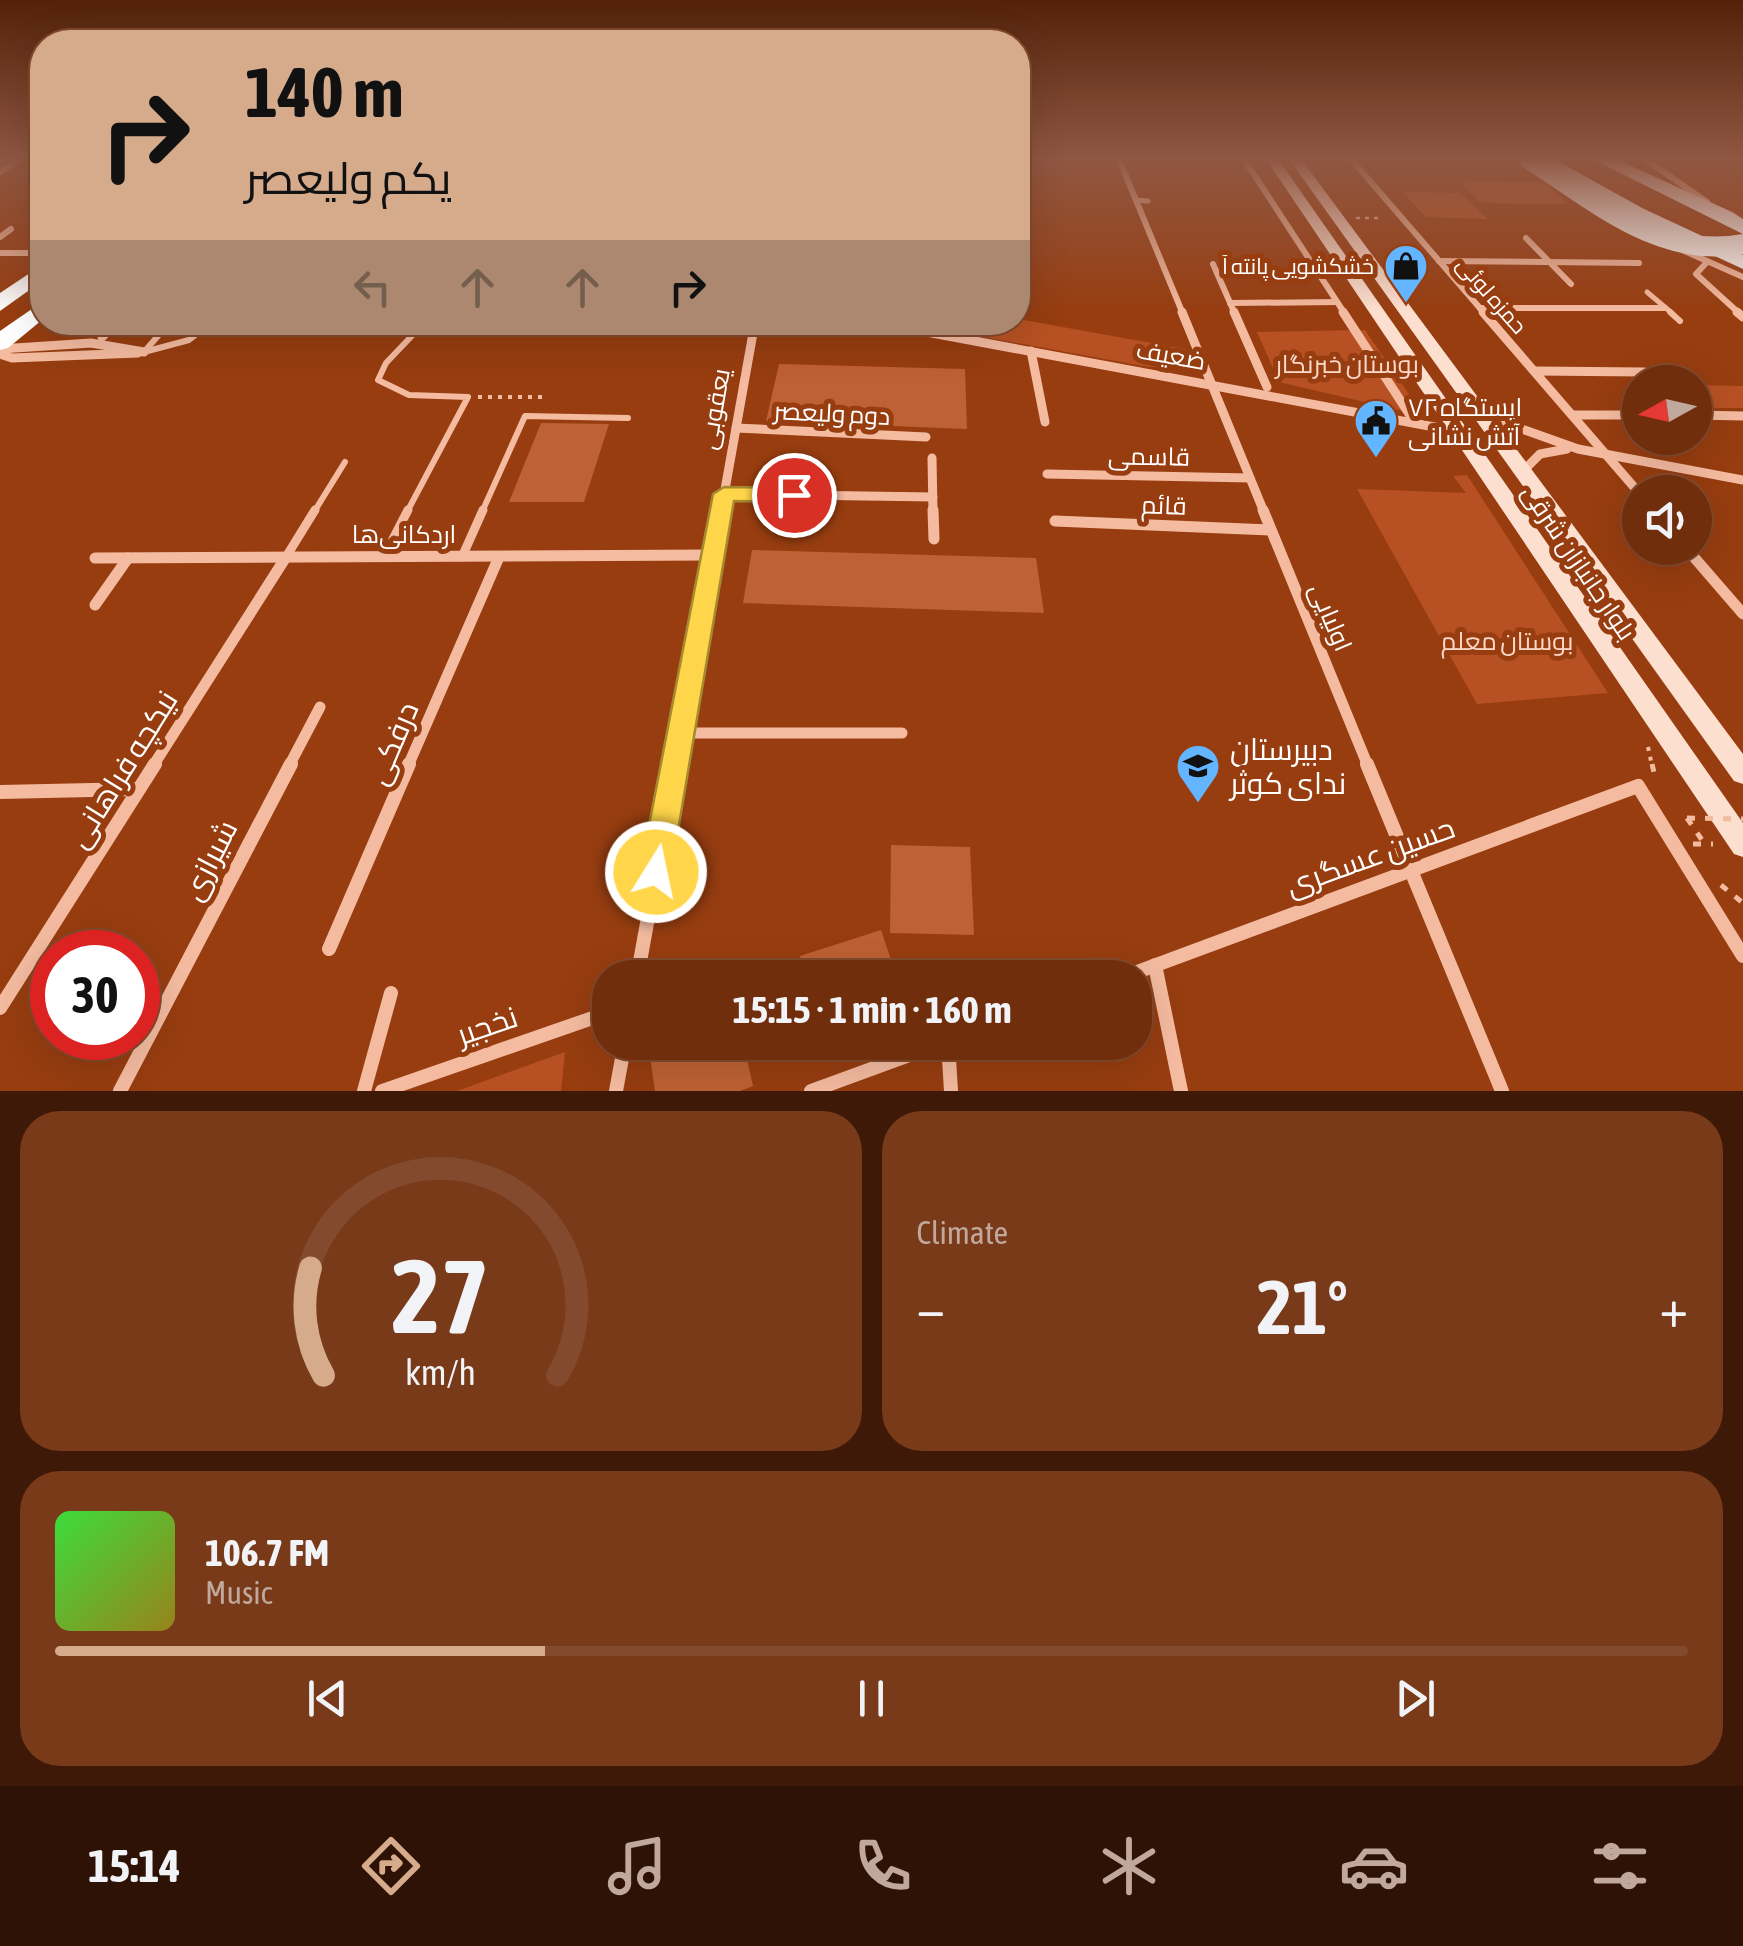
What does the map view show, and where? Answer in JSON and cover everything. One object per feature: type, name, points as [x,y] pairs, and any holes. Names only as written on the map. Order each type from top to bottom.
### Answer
[{"type":"highway","points":[[1611,210],[1648,233],[1702,247],[1743,243]]},
{"type":"highway","points":[[1634,210],[1743,262]]},
{"type":"highway","points":[[1680,210],[1743,243]]},
{"type":"highway","points":[[1712,210],[1743,228]]},
{"type":"highway","points":[[0,304],[30,282]]},
{"type":"highway","points":[[0,349],[30,320]]},
{"type":"main road","name":"بلوار جانبازان شرقی","points":[[1307,210],[1743,846]]},
{"type":"main road","name":"بلوار جانبازان شرقی","points":[[1330,210],[1742,769]]},
{"type":"street","name":"اولیایی","points":[[1140,210],[1502,1091]]},
{"type":"street","points":[[1272,210],[1338,302],[1415,423]]},
{"type":"street","name":"حمزه لوئی","points":[[1395,210],[1624,475]]},
{"type":"street","points":[[1625,221],[1743,277]]},
{"type":"street","points":[[0,237],[10,229]]},
{"type":"street","points":[[1526,238],[1571,284]]},
{"type":"street","points":[[0,253],[30,253]]},
{"type":"street","points":[[1439,261],[1638,263]]},
{"type":"street","points":[[1707,262],[1696,274],[1743,317]]},
{"type":"street","points":[[1213,264],[1267,387]]},
{"type":"street","points":[[1230,303],[1338,302]]},
{"type":"street","points":[[1480,308],[1664,308]]},
{"type":"street","name":"یعقوبی","points":[[640,960],[753,335]]},
{"type":"street","name":"ضعیف","points":[[946,335],[1461,432]]},
{"type":"street","points":[[0,349],[12,358],[144,352]]},
{"type":"street","points":[[1031,350],[1044,422]]},
{"type":"street","points":[[1535,372],[1622,372]]},
{"type":"street","points":[[1478,413],[1578,448],[1743,480]]},
{"type":"street","points":[[1572,414],[1622,415]]},
{"type":"street","points":[[1712,416],[1743,416]]},
{"type":"street","name":"دوم ولیعصر","points":[[736,428],[926,437]]},
{"type":"street","points":[[1522,472],[1540,454],[1578,448]]},
{"type":"street","points":[[932,458],[934,539]]},
{"type":"street","name":"قاسمی","points":[[1047,474],[1250,478]]},
{"type":"street","points":[[724,494],[934,497]]},
{"type":"street","name":"قائم","points":[[1056,520],[1270,530]]},
{"type":"street","name":"درفکی","points":[[329,949],[499,556]]},
{"type":"street","name":"اردکانی‌ها","points":[[95,558],[713,556]]},
{"type":"street","name":"نیکچه فراهانی","points":[[0,1008],[286,557]]},
{"type":"street","points":[[96,604],[128,558]]},
{"type":"street","points":[[1701,565],[1743,614]]},
{"type":"street","name":"شیرازی","points":[[120,1091],[320,707]]},
{"type":"street","points":[[681,733],[902,733]]},
{"type":"street","name":"حسین عسگری","points":[[1152,966],[1638,786],[1743,956]]},
{"type":"street","points":[[0,792],[138,789]]},
{"type":"street","points":[[1155,965],[1181,1091]]},
{"type":"street","points":[[364,1091],[391,992]]},
{"type":"street","name":"نخجیر","points":[[382,1091],[592,1018]]},
{"type":"street","points":[[616,1091],[622,1060]]},
{"type":"street","points":[[811,1091],[897,1060]]},
{"type":"street","points":[[949,1060],[952,1091]]},
{"type":"lane","points":[[1646,292],[1680,321]]},
{"type":"lane","points":[[144,352],[159,335]]},
{"type":"lane","points":[[144,352],[179,346],[200,335]]},
{"type":"lane","points":[[393,540],[468,397],[408,396],[390,391],[378,380],[386,364],[413,335]]},
{"type":"lane","points":[[462,557],[525,416],[628,418]]},
{"type":"lane","points":[[286,557],[346,462]]},
{"type":"path","points":[[1336,218],[1402,218]]},
{"type":"path","points":[[468,397],[544,397]]},
{"type":"path","points":[[1648,746],[1662,797]]},
{"type":"path","points":[[1704,844],[1687,818],[1743,819]]},
{"type":"path","points":[[1688,844],[1699,859]]},
{"type":"path","points":[[1718,883],[1743,902]]},
{"type":"green space","points":[[1419,210],[1478,210],[1488,219],[1426,217]]},
{"type":"green space","points":[[1030,321],[1185,349],[1190,370],[1143,366],[974,335],[1030,335]]},
{"type":"green space","name":"بوستان خبرنگار","points":[[1365,330],[1424,416],[1279,382],[1257,332]]},
{"type":"green space","points":[[1712,385],[1743,386],[1743,408],[1712,408]]},
{"type":"green space","name":"بوستان معلم","points":[[1467,475],[1608,693],[1477,704],[1357,489],[1466,493],[1453,476]]},
{"type":"green space","points":[[565,1052],[561,1091],[457,1091]]},
{"type":"building","points":[[779,364],[965,369],[967,429],[766,421]]},
{"type":"building","points":[[541,423],[609,424],[584,502],[509,502]]},
{"type":"building","points":[[752,550],[1036,558],[1044,613],[743,603]]},
{"type":"building","points":[[891,845],[970,847],[974,935],[890,933]]},
{"type":"building","points":[[881,930],[891,960],[801,960],[800,956]]},
{"type":"building","points":[[651,1060],[747,1060],[753,1086],[740,1091],[655,1091]]},
{"type":"place","name":"خشکشویی پانته آ","points":[[1406,304]]},
{"type":"place","name":"ایستگاه ۷۲ آتش نشانی","points":[[1376,459]]},
{"type":"place","name":"دبیرستان ندای کوثر","points":[[1198,804]]},
{"type":"route","points":[[656,872],[724,494],[794,495]]}]
